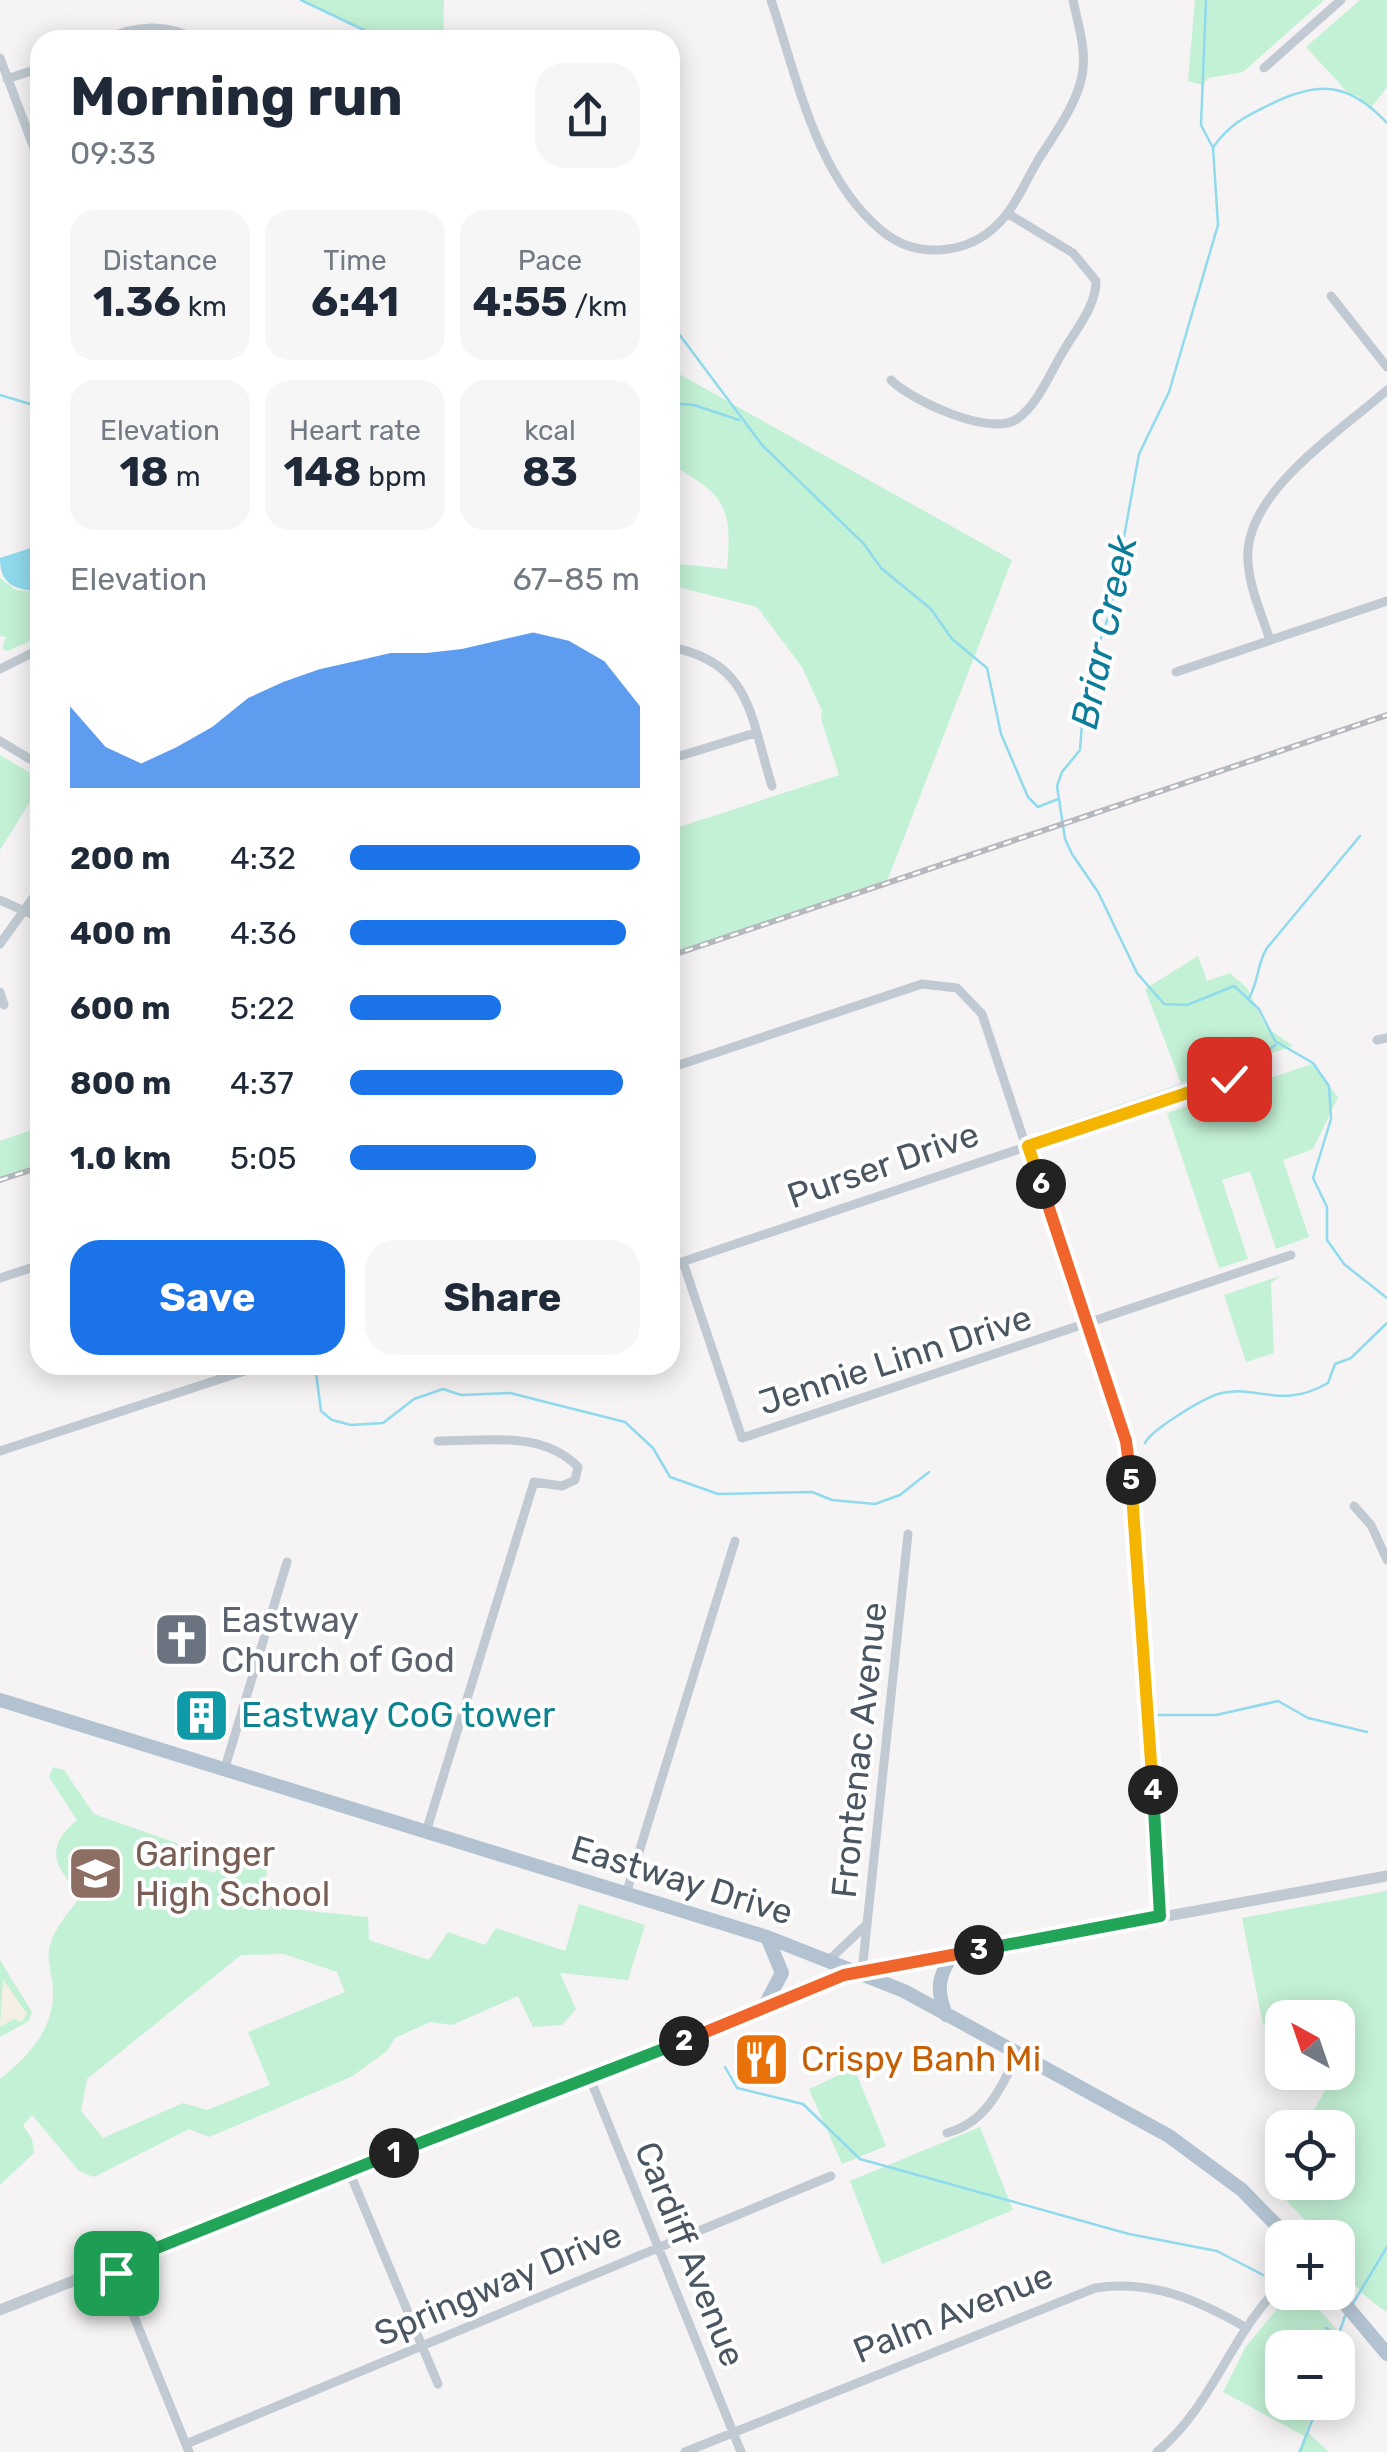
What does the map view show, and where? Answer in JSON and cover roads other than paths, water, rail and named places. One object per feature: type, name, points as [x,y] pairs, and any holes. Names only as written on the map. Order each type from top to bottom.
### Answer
[{"type":"main road","name":"Eastway Drive","points":[[0,1700],[767,1937],[862,1972],[1169,2136],[1242,2190],[1271,2220]]},
{"type":"main road","points":[[764,2007],[782,1973],[767,1937]]},
{"type":"main road","points":[[947,2016],[937,1994],[940,1974],[952,1955]]},
{"type":"main road","points":[[1350,2310],[1387,2354]]},
{"type":"street","points":[[771,0],[834,170],[854,204],[881,230],[914,248],[948,249],[987,233],[1007,213],[1066,114],[1081,80],[1083,56],[1074,0]]},
{"type":"street","points":[[1264,68],[1341,0]]},
{"type":"street","points":[[124,30],[176,30]]},
{"type":"street","points":[[0,58],[30,138]]},
{"type":"street","points":[[8,80],[30,72]]},
{"type":"street","points":[[891,380],[924,404],[992,425],[1018,419],[1032,404],[1090,306],[1096,281],[1084,262],[1007,213]]},
{"type":"street","points":[[1331,296],[1387,367]]},
{"type":"street","points":[[1270,640],[1249,572],[1251,534],[1261,508],[1290,475],[1387,390]]},
{"type":"street","points":[[1176,672],[1387,601]]},
{"type":"street","points":[[680,650],[720,663],[741,690],[772,786]]},
{"type":"street","points":[[0,669],[30,655]]},
{"type":"street","points":[[680,756],[755,733]]},
{"type":"street","points":[[0,741],[30,759]]},
{"type":"street","points":[[0,900],[30,914]]},
{"type":"street","points":[[0,944],[30,903]]},
{"type":"street","points":[[680,1065],[908,988],[943,984],[964,992],[982,1014],[1130,1460],[1160,1916]]},
{"type":"street","points":[[0,992],[4,1004]]},
{"type":"street","name":"Purser Drive","points":[[680,1263],[1229,1079]]},
{"type":"street","name":"Jennie Linn Drive","points":[[683,1262],[742,1438],[1291,1255]]},
{"type":"street","points":[[0,1278],[30,1268]]},
{"type":"street","points":[[0,1451],[232,1375]]},
{"type":"street","points":[[426,1832],[534,1482],[562,1486],[574,1480],[578,1467],[563,1452],[531,1441],[438,1441]]},
{"type":"street","points":[[1354,1506],[1372,1524],[1387,1560]]},
{"type":"street","name":"Frontenac Avenue","points":[[862,1972],[908,1534]]},
{"type":"street","points":[[626,1894],[735,1541]]},
{"type":"street","points":[[224,1771],[288,1562]]},
{"type":"street","points":[[0,2310],[764,2007],[862,1972],[1387,1876]]},
{"type":"street","points":[[829,1960],[868,1923]]},
{"type":"street","points":[[947,2134],[962,2130],[987,2109],[1018,2054]]},
{"type":"street","name":"Cardiff Avenue","points":[[589,2076],[741,2452]]},
{"type":"street","points":[[349,2171],[438,2384]]},
{"type":"street","name":"Springway Drive","points":[[188,2448],[422,2345],[831,2176]]},
{"type":"street","points":[[114,2265],[188,2448]]},
{"type":"street","name":"Palm Avenue","points":[[686,2452],[1094,2288],[1127,2285],[1164,2291],[1206,2305],[1246,2328]]},
{"type":"street","points":[[1157,2452],[1196,2412],[1246,2328],[1265,2305]]},
{"type":"water","points":[[30,548],[30,590],[6,580],[0,558]]},
{"type":"waterway","points":[[301,0],[364,30]]},
{"type":"waterway","points":[[1206,0],[1201,125],[1212,146]]},
{"type":"waterway","points":[[1214,146],[1253,113],[1286,97],[1317,89],[1331,89],[1359,99],[1387,123]]},
{"type":"waterway","name":"Briar Creek","points":[[1213,147],[1218,225],[1169,392],[1139,454],[1111,609],[1085,684],[1080,750],[1062,772],[1057,786],[1065,839],[1098,892],[1137,973],[1164,1004],[1187,1005],[1234,986],[1259,1009],[1275,1041],[1313,1063],[1329,1086],[1331,1119],[1313,1178],[1327,1207],[1327,1240],[1344,1264],[1387,1298]]},
{"type":"waterway","points":[[680,335],[762,445],[864,544],[881,568],[931,609],[952,639],[987,668],[1001,734],[1028,797],[1038,807],[1058,799]]},
{"type":"waterway","points":[[0,395],[30,404]]},
{"type":"waterway","points":[[680,404],[739,420]]},
{"type":"waterway","points":[[1249,998],[1267,948],[1360,836]]},
{"type":"waterway","points":[[1039,1133],[1242,1065],[1276,1045]]},
{"type":"waterway","points":[[1145,1443],[1168,1422],[1214,1395],[1235,1391],[1297,1395],[1328,1383],[1335,1364],[1351,1358],[1387,1323]]},
{"type":"waterway","points":[[316,1375],[321,1411],[332,1420],[351,1425],[383,1423],[414,1399],[443,1389],[461,1395],[510,1393],[625,1422],[653,1448],[670,1477],[718,1494],[812,1492],[832,1500],[875,1504],[900,1495],[929,1472]]},
{"type":"waterway","points":[[1156,1715],[1216,1715],[1278,1701],[1308,1718],[1367,1732]]},
{"type":"waterway","points":[[725,2067],[737,2088],[803,2104],[860,2159],[1129,2234],[1217,2251],[1263,2275]]},
{"type":"waterway","name":"Briar Creek","points":[[1355,2300],[1387,2247]]},
{"type":"waterway","name":"Briar Creek","points":[[1340,2330],[1345,2316]]},
{"type":"waterway","name":"Briar Creek","points":[[1300,2452],[1312,2420]]},
{"type":"railway","points":[[680,953],[1387,715]]},
{"type":"railway","points":[[0,1180],[30,1170]]},
{"type":"place","name":"Eastway Church of God","points":[[182,1640]]},
{"type":"place","name":"Eastway CoG tower","points":[[202,1715]]},
{"type":"place","name":"Garinger High School","points":[[96,1874]]},
{"type":"place","name":"Crispy Banh Mi","points":[[762,2059]]}]
